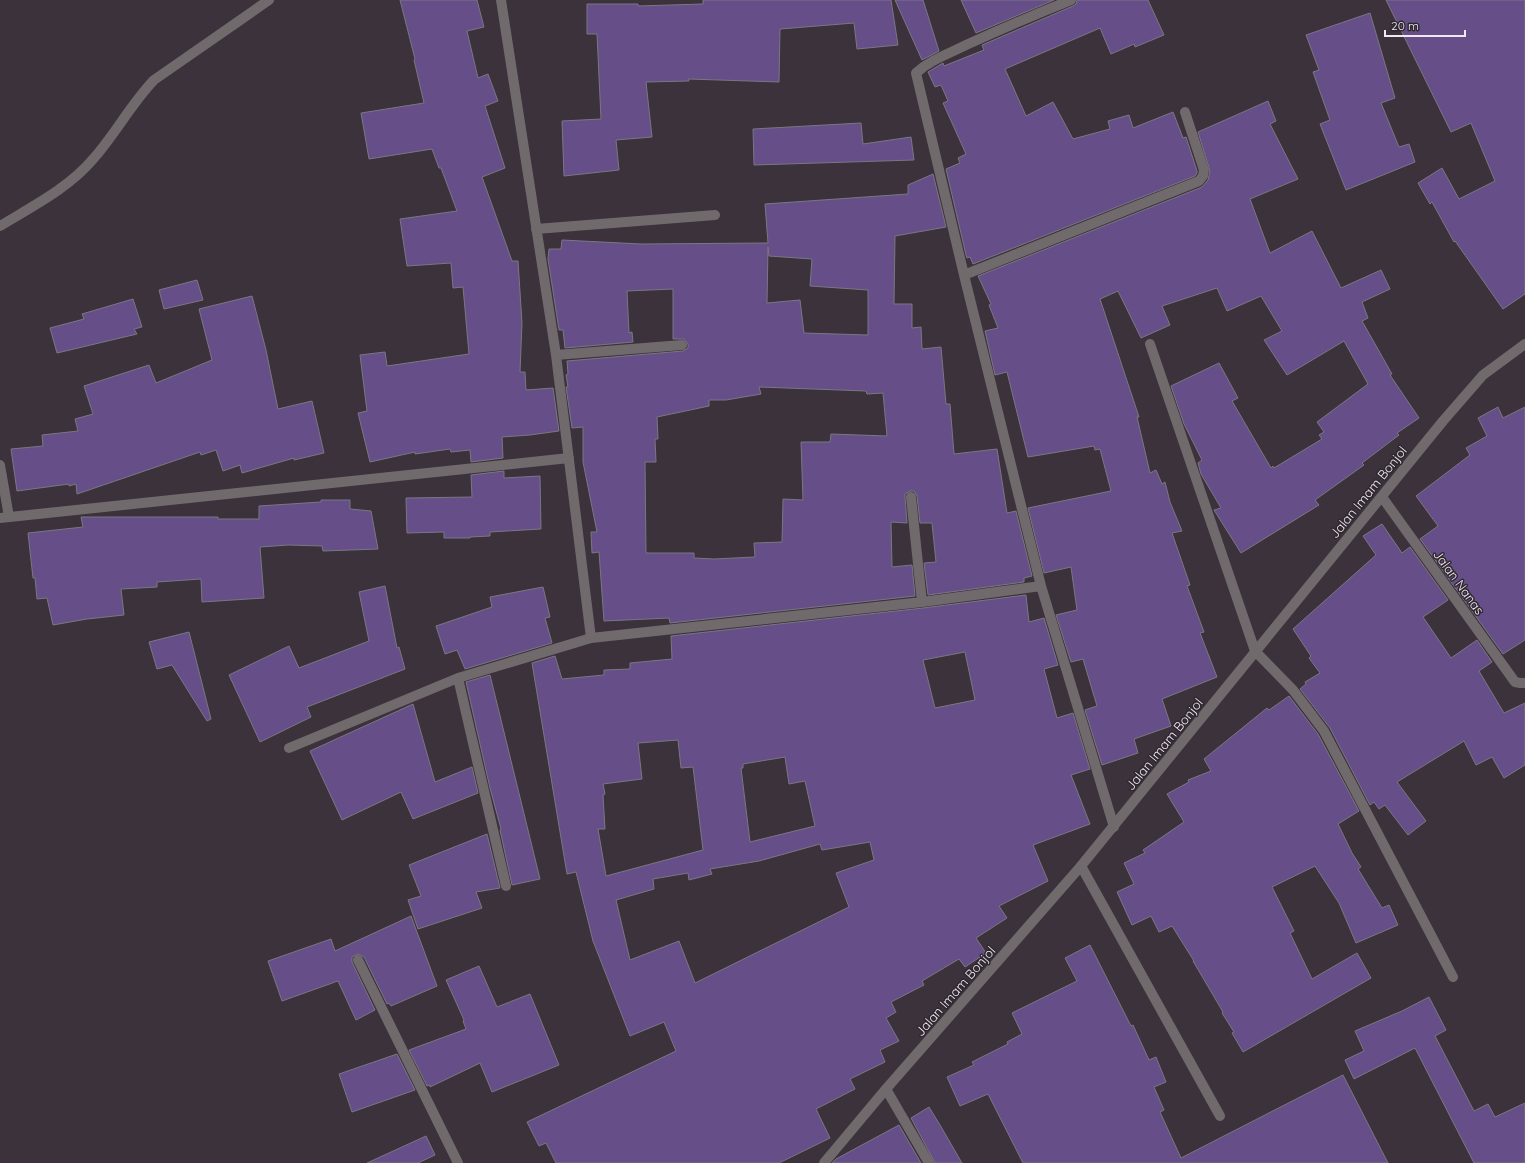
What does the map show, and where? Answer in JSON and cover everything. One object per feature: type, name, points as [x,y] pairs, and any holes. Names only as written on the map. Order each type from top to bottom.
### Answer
[{"type":"street","points":[[0,226],[67,185],[94,158],[141,94],[154,80],[269,0]]},
{"type":"street","points":[[501,0],[556,355],[591,638]]},
{"type":"street","points":[[1071,0],[1007,26],[938,58],[926,64],[916,73],[1041,586],[1114,826]]},
{"type":"street","points":[[964,275],[1199,181],[1203,176],[1204,170],[1185,112]]},
{"type":"street","points":[[536,229],[715,215]]},
{"type":"street","points":[[1150,344],[1255,651],[1293,690],[1324,731],[1453,977]]},
{"type":"street","name":"Jalan Imam Bonjol","points":[[824,1163],[886,1089],[1081,866],[1443,421],[1483,375],[1525,344]]},
{"type":"street","points":[[556,355],[682,345]]},
{"type":"street","points":[[0,465],[4,517],[569,458]]},
{"type":"street","points":[[911,497],[922,602]]},
{"type":"street","name":"Jalan Nanas","points":[[1382,497],[1520,682]]},
{"type":"street","points":[[289,748],[458,678],[591,638],[922,602],[1041,586]]},
{"type":"street","points":[[458,678],[506,886]]},
{"type":"street","points":[[1081,866],[1220,1116]]},
{"type":"street","points":[[358,960],[458,1163]]},
{"type":"street","points":[[886,1089],[929,1163]]},
{"type":"building","points":[[400,0],[477,0],[484,27],[467,31],[478,78],[488,74],[498,101],[485,106],[505,168],[482,177],[512,261],[518,261],[522,323],[520,372],[525,372],[526,390],[553,388],[559,431],[502,437],[503,458],[471,462],[470,450],[451,452],[450,449],[415,454],[415,452],[370,462],[358,413],[367,411],[360,355],[385,352],[387,366],[469,354],[463,287],[453,288],[451,263],[407,266],[400,219],[457,211],[441,168],[439,168],[432,149],[369,159],[361,113],[424,103],[415,59]]},
{"type":"building","points":[[703,0],[891,0],[898,45],[857,49],[854,23],[780,29],[779,82],[688,79],[689,81],[646,82],[652,137],[616,140],[619,170],[564,176],[562,121],[601,119],[597,34],[587,34],[587,4],[638,4],[638,6],[703,4]]},
{"type":"building","points":[[895,0],[923,0],[939,51],[922,60]]},
{"type":"building","points":[[961,0],[1054,0],[976,33]]},
{"type":"building","points":[[1077,0],[1148,0],[1164,35],[1135,47],[1134,44],[1111,54],[1100,28],[1005,69],[1026,116],[1053,102],[1073,139],[1110,129],[1108,121],[1129,115],[1133,128],[1173,112],[1183,138],[1186,137],[1197,173],[1195,176],[973,264],[970,257],[967,258],[966,255],[946,169],[960,163],[958,158],[966,154],[943,103],[948,101],[941,85],[935,87],[928,72],[943,63],[944,66],[984,50],[982,45],[1073,6],[1076,4]]},
{"type":"building","points":[[1386,0],[1525,0],[1525,294],[1503,309],[1455,241],[1454,242],[1432,202],[1430,204],[1418,183],[1442,168],[1459,199],[1495,181],[1471,123],[1451,132]]},
{"type":"building","points":[[1370,13],[1395,98],[1381,103],[1399,147],[1409,144],[1415,162],[1346,190],[1320,124],[1330,120],[1313,72],[1319,70],[1306,35]]},
{"type":"building","points":[[1268,101],[1276,121],[1270,124],[1298,179],[1250,199],[1270,253],[1312,231],[1341,288],[1381,270],[1390,289],[1362,302],[1368,318],[1362,321],[1392,374],[1390,375],[1419,418],[1397,433],[1399,435],[1362,463],[1364,465],[1315,500],[1319,505],[1241,553],[1214,510],[1221,508],[1201,474],[1198,463],[1202,460],[1184,424],[1171,386],[1219,363],[1238,398],[1232,401],[1271,468],[1273,466],[1274,468],[1322,439],[1319,435],[1324,432],[1317,422],[1368,384],[1344,341],[1287,375],[1264,340],[1282,331],[1261,296],[1227,311],[1217,288],[1162,306],[1170,325],[1141,338],[1118,291],[1100,299],[1139,417],[1137,417],[1150,473],[1156,470],[1162,484],[1165,482],[1170,502],[1182,531],[1172,533],[1190,585],[1187,586],[1204,632],[1200,633],[1217,677],[1162,699],[1171,726],[1134,739],[1138,753],[1102,765],[1085,710],[1097,706],[1083,659],[1071,662],[1056,615],[1077,610],[1071,567],[1044,573],[1028,508],[1111,491],[1100,449],[1095,450],[1094,446],[1028,457],[1007,372],[995,375],[985,331],[998,328],[989,305],[991,304],[978,276],[1202,187],[1208,180],[1210,171],[1198,132]]},
{"type":"building","points":[[861,123],[863,144],[911,137],[914,160],[754,165],[753,129]]},
{"type":"building","points":[[933,174],[946,227],[895,236],[894,304],[912,304],[912,328],[921,327],[922,349],[941,347],[946,404],[950,404],[954,454],[997,449],[1007,513],[1016,511],[1032,576],[1024,578],[1024,582],[928,595],[924,563],[936,562],[932,523],[920,523],[917,496],[914,491],[910,491],[905,494],[907,523],[891,522],[892,567],[912,565],[915,596],[670,623],[669,618],[604,621],[599,552],[592,553],[591,532],[597,532],[583,462],[583,427],[572,428],[566,387],[568,387],[566,375],[568,374],[567,361],[683,351],[688,348],[688,344],[684,339],[673,339],[673,289],[627,291],[629,333],[632,332],[633,342],[565,348],[563,330],[559,330],[548,259],[549,249],[561,249],[562,240],[641,244],[768,243],[765,204],[908,194],[908,185]],"holes":[[[768,247],[769,256],[812,259],[810,286],[868,290],[868,335],[804,333],[800,300],[767,303]],[[759,387],[866,391],[867,394],[883,393],[887,436],[831,434],[830,442],[801,442],[803,500],[783,499],[782,542],[754,543],[755,557],[714,559],[694,558],[694,553],[646,553],[645,462],[656,462],[655,439],[658,439],[657,417],[709,406],[709,400],[726,400],[761,394]]]},
{"type":"building","points":[[197,280],[203,300],[164,309],[159,290]]},
{"type":"building","points":[[252,296],[266,350],[278,409],[312,401],[324,453],[294,460],[294,458],[242,473],[240,465],[223,471],[216,450],[201,455],[200,452],[77,494],[76,484],[17,491],[11,449],[43,446],[42,435],[78,431],[75,419],[93,414],[84,386],[149,365],[156,383],[212,360],[199,309]]},
{"type":"building","points":[[133,299],[142,327],[134,329],[137,334],[57,353],[50,328],[84,319],[82,314]]},
{"type":"building","points":[[1498,407],[1503,418],[1525,407],[1525,640],[1503,654],[1420,539],[1438,526],[1416,496],[1470,455],[1466,448],[1487,436],[1478,418]]},
{"type":"building","points":[[504,471],[504,478],[540,476],[541,529],[490,532],[490,536],[470,538],[444,538],[444,532],[407,533],[406,498],[472,497],[471,475]]},
{"type":"building","points":[[321,500],[350,500],[350,509],[371,511],[378,549],[323,551],[322,546],[288,545],[260,547],[264,598],[202,602],[201,579],[157,582],[157,587],[121,589],[124,615],[53,625],[47,598],[37,599],[28,533],[83,527],[81,517],[218,517],[218,519],[259,519],[259,506],[321,502]]},
{"type":"building","points":[[1382,524],[1402,553],[1410,547],[1448,600],[1423,617],[1451,658],[1477,640],[1492,662],[1479,671],[1504,713],[1525,703],[1525,765],[1504,778],[1492,757],[1476,765],[1464,741],[1397,782],[1426,821],[1408,835],[1385,805],[1379,809],[1374,802],[1370,805],[1330,728],[1300,689],[1306,684],[1305,682],[1320,673],[1309,658],[1311,656],[1293,629],[1376,555],[1363,536]]},
{"type":"building","points":[[385,586],[397,648],[399,647],[405,669],[307,707],[311,717],[260,742],[229,675],[289,646],[299,668],[369,641],[359,592]]},
{"type":"building","points":[[543,587],[550,617],[545,618],[552,643],[465,669],[457,650],[445,654],[436,626],[492,607],[490,597]]},
{"type":"building","points":[[1026,595],[1029,622],[1044,618],[1058,665],[1044,669],[1057,718],[1073,713],[1090,769],[1071,775],[1090,824],[1033,845],[1048,881],[999,906],[1007,918],[976,938],[986,953],[965,967],[959,959],[922,981],[924,985],[891,1002],[896,1012],[886,1018],[899,1041],[880,1050],[885,1062],[850,1079],[855,1089],[816,1109],[830,1138],[779,1163],[556,1163],[546,1143],[539,1146],[527,1122],[676,1051],[664,1022],[630,1036],[593,941],[576,872],[567,874],[532,663],[555,656],[562,679],[604,675],[604,670],[630,669],[630,663],[672,659],[671,636]],"holes":[[[965,652],[975,700],[935,708],[923,660]],[[678,740],[681,768],[693,767],[703,850],[606,876],[598,829],[605,829],[603,795],[605,794],[603,784],[642,779],[638,743]],[[785,757],[789,784],[805,781],[815,826],[750,842],[741,768],[743,768],[743,764]],[[870,842],[874,860],[836,873],[849,907],[695,983],[679,941],[630,960],[616,900],[654,889],[653,879],[688,873],[689,880],[712,874],[710,869],[759,861],[820,844],[822,850]]]},
{"type":"building","points":[[189,632],[211,719],[207,721],[172,665],[157,669],[149,642]]},
{"type":"building","points":[[490,675],[540,879],[512,885],[501,829],[490,788],[466,682]]},
{"type":"building","points":[[1289,696],[1318,734],[1359,811],[1338,824],[1352,853],[1361,867],[1358,869],[1382,908],[1389,905],[1398,925],[1356,943],[1339,903],[1315,866],[1272,887],[1294,931],[1290,933],[1312,979],[1357,953],[1371,978],[1243,1052],[1232,1033],[1234,1032],[1222,1013],[1223,1012],[1172,926],[1159,932],[1151,916],[1132,925],[1117,892],[1134,884],[1124,863],[1145,853],[1143,850],[1184,822],[1167,794],[1189,782],[1188,780],[1211,771],[1204,759],[1267,708],[1269,710]]},
{"type":"building","points":[[413,704],[435,782],[472,767],[478,793],[413,819],[401,792],[342,820],[310,751]]},
{"type":"building","points":[[487,834],[500,888],[476,892],[482,908],[418,929],[408,900],[421,896],[409,865]]},
{"type":"building","points":[[411,916],[437,986],[391,1006],[389,1003],[387,1004],[364,957],[358,954],[352,957],[352,962],[375,1010],[356,1020],[338,981],[282,1001],[268,961],[331,939],[335,951]]},
{"type":"building","points":[[1090,945],[1131,1026],[1133,1025],[1149,1060],[1156,1057],[1166,1082],[1154,1087],[1164,1110],[1160,1112],[1181,1158],[1343,1075],[1388,1163],[1023,1163],[988,1094],[960,1106],[947,1077],[974,1065],[972,1062],[1008,1044],[1007,1042],[1022,1034],[1012,1013],[1077,981],[1065,958]]},
{"type":"building","points":[[479,966],[497,1007],[530,994],[559,1065],[492,1092],[480,1063],[430,1087],[430,1085],[427,1086],[409,1050],[466,1029],[464,1020],[446,980]]},
{"type":"building","points":[[1429,997],[1446,1030],[1435,1036],[1474,1111],[1488,1104],[1495,1117],[1525,1103],[1525,1163],[1474,1163],[1415,1048],[1354,1079],[1345,1060],[1364,1051],[1355,1031],[1402,1011]]},
{"type":"building","points":[[397,1054],[415,1090],[352,1112],[339,1074]]},
{"type":"building","points":[[929,1107],[962,1163],[935,1163],[911,1118]]},
{"type":"building","points":[[899,1125],[921,1163],[832,1163],[836,1159]]},
{"type":"building","points":[[426,1136],[435,1155],[418,1163],[367,1163]]}]
